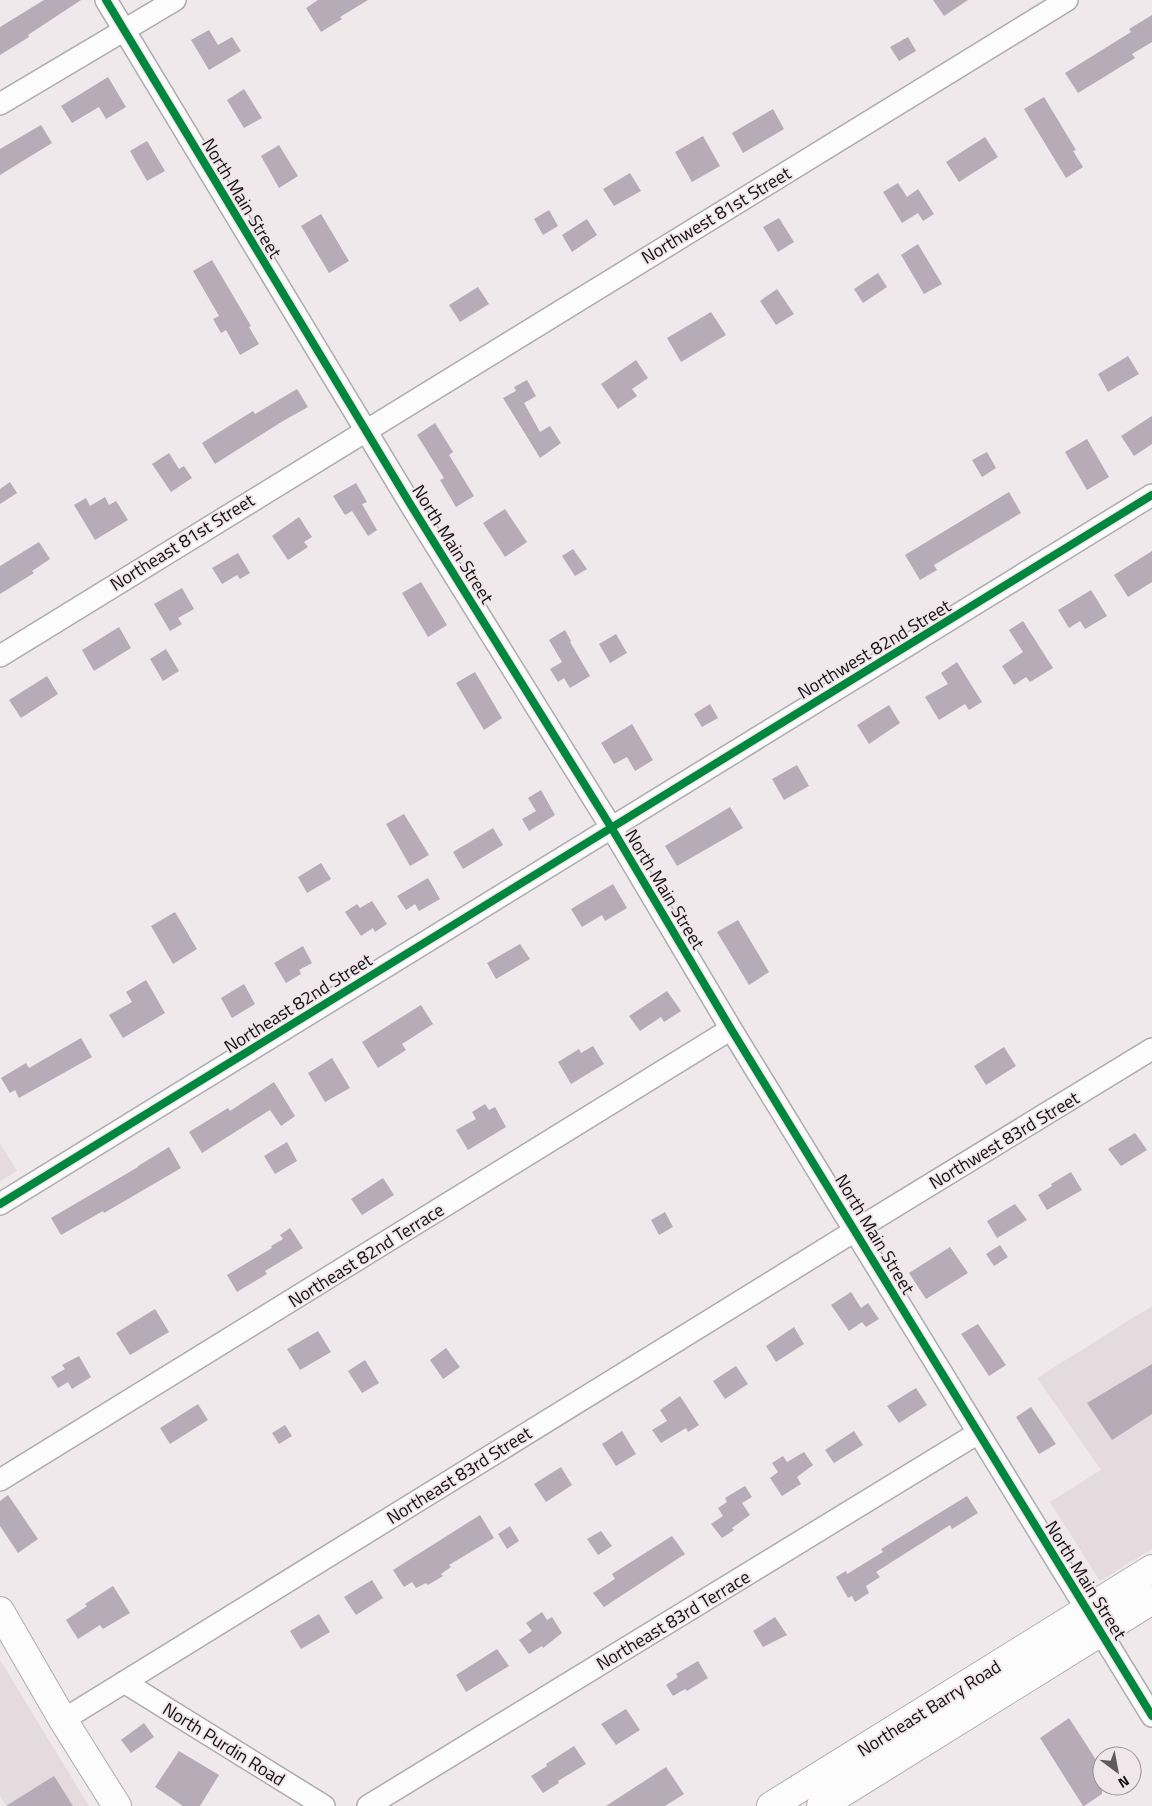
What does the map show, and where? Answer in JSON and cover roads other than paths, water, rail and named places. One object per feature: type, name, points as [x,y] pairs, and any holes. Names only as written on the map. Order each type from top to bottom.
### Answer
[{"type":"main road","points":[[1094,1620],[1152,1569]]},
{"type":"main road","points":[[1094,1620],[1152,1600]]},
{"type":"main road","points":[[0,1611],[63,1720],[117,1806]]},
{"type":"main road","name":"Northeast Barry Road","points":[[771,1806],[1094,1620]]},
{"type":"main road","name":"Northeast Barry Road","points":[[821,1806],[1094,1620]]},
{"type":"street","name":"North Main Street","points":[[106,0],[365,430],[611,827],[732,1029],[1152,1716]]},
{"type":"street","points":[[0,104],[175,0]]},
{"type":"street","name":"Northwest 81st Street","points":[[365,430],[1067,0]]},
{"type":"street","name":"Northeast 81st Street","points":[[0,656],[365,430]]},
{"type":"street","name":"Northwest 82nd Street","points":[[611,827],[1152,495]]},
{"type":"street","name":"Northeast 82nd Street","points":[[0,1204],[611,827]]},
{"type":"street","name":"Northeast 82nd Terrace","points":[[0,1480],[732,1029]]},
{"type":"street","name":"Northwest 83rd Street","points":[[856,1230],[1152,1050]]},
{"type":"street","name":"Northeast 83rd Street","points":[[63,1720],[856,1230]]},
{"type":"street","name":"Northeast 83rd Terrace","points":[[368,1806],[978,1433]]},
{"type":"street","name":"North Purdin Road","points":[[124,1682],[324,1806]]}]
